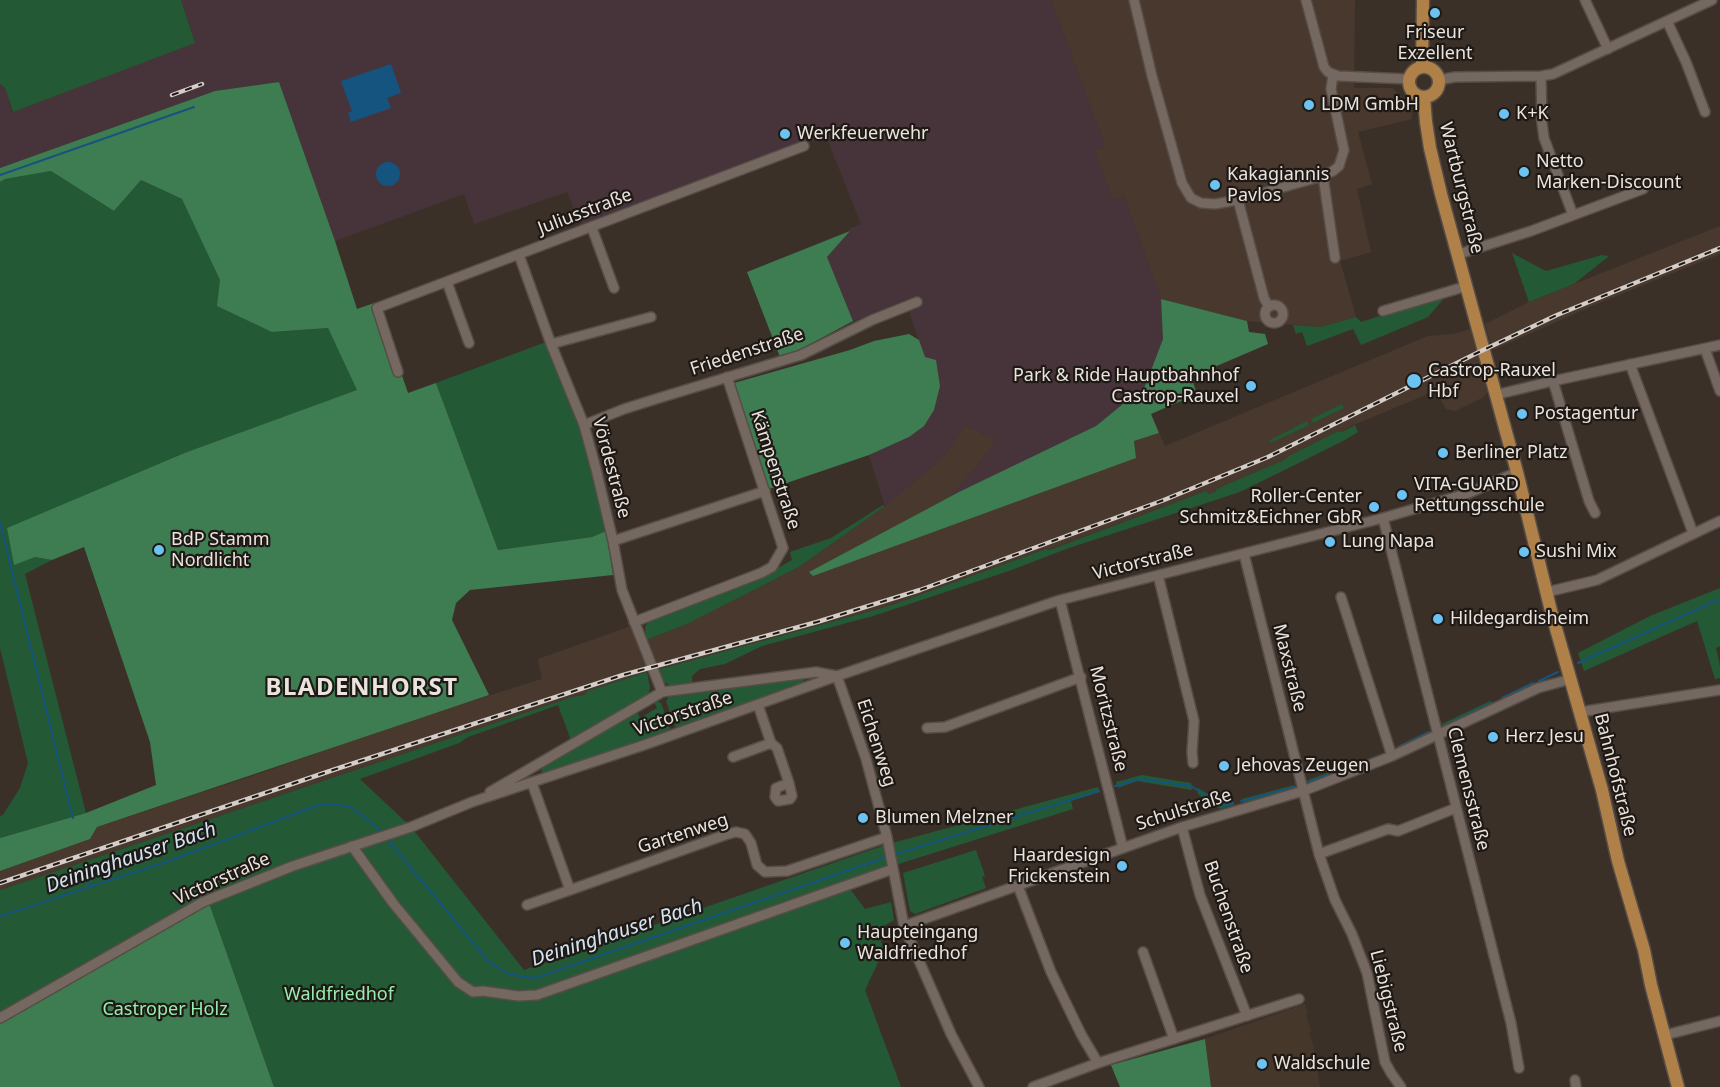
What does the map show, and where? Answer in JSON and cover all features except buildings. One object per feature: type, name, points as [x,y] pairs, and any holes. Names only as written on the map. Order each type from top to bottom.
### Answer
[{"type":"main road","points":[[1422,67],[1423,0]]},
{"type":"main road","points":[[1422,67],[1434,71],[1439,80],[1434,93],[1424,98],[1412,92],[1408,79],[1413,71],[1422,67]]},
{"type":"main road","name":"Wartburgstraße","points":[[1424,98],[1430,148],[1495,395]]},
{"type":"main road","points":[[1495,395],[1517,472]]},
{"type":"main road","name":"Bahnhofstraße","points":[[1517,472],[1547,592],[1602,790],[1618,861],[1644,950],[1678,1087]]},
{"type":"street","points":[[1134,0],[1152,76],[1184,188],[1191,198],[1208,204],[1238,200],[1323,176],[1339,166],[1344,150],[1331,89],[1333,75]]},
{"type":"street","points":[[1306,0],[1324,67],[1328,72],[1333,75],[1408,79]]},
{"type":"street","points":[[1585,0],[1608,49]]},
{"type":"street","points":[[1439,80],[1455,77],[1554,74],[1712,0]]},
{"type":"street","points":[[1667,21],[1686,62],[1704,112]]},
{"type":"street","points":[[1541,76],[1544,138],[1573,215]]},
{"type":"street","name":"Juliusstraße","points":[[398,372],[376,308],[804,146]]},
{"type":"street","points":[[1323,176],[1335,258]]},
{"type":"street","points":[[1459,254],[1520,235],[1643,189]]},
{"type":"street","points":[[1238,200],[1264,298],[1269,307],[1275,305],[1281,308],[1283,314],[1281,319],[1287,328]]},
{"type":"street","points":[[592,228],[614,288]]},
{"type":"street","name":"Vördestraße","points":[[519,255],[551,344],[584,425],[613,541],[622,590],[662,692]]},
{"type":"street","points":[[447,282],[470,343]]},
{"type":"street","points":[[1383,312],[1467,286]]},
{"type":"street","name":"Friedenstraße","points":[[584,425],[624,409],[801,355],[872,320],[917,302]]},
{"type":"street","points":[[551,344],[651,317]]},
{"type":"street","points":[[1495,395],[1720,345]]},
{"type":"street","points":[[1705,349],[1720,391]]},
{"type":"street","points":[[1630,364],[1693,533]]},
{"type":"street","name":"Kämpenstraße","points":[[634,622],[762,573],[772,567],[783,548],[727,377]]},
{"type":"street","points":[[1554,381],[1589,501],[1595,513]]},
{"type":"street","name":"Victorstraße","points":[[0,1018],[203,902],[264,877],[411,827],[472,802],[536,782],[1060,600],[1383,518],[1478,490],[1517,472]]},
{"type":"street","points":[[613,541],[765,491]]},
{"type":"street","name":"Clemensstraße","points":[[1383,518],[1511,1023],[1519,1068]]},
{"type":"street","points":[[1547,592],[1597,580],[1720,521]]},
{"type":"street","name":"Maxstraße","points":[[1244,554],[1303,791]]},
{"type":"street","points":[[1158,574],[1194,720],[1193,763]]},
{"type":"street","points":[[1341,597],[1392,756]]},
{"type":"street","name":"Moritzstraße","points":[[1060,600],[1123,848]]},
{"type":"street","name":"Victorstraße","points":[[472,802],[662,692],[816,672],[837,676]]},
{"type":"street","name":"Eichenweg","points":[[837,676],[866,759],[887,837],[904,926],[951,1034],[980,1087]]},
{"type":"street","points":[[927,728],[945,727],[1081,677]]},
{"type":"street","name":"Schulstraße","points":[[904,926],[1182,827],[1303,791],[1392,756],[1538,688],[1571,679]]},
{"type":"street","points":[[1580,712],[1720,690]]},
{"type":"street","points":[[758,705],[771,743],[777,748],[789,783]]},
{"type":"street","points":[[733,757],[771,743]]},
{"type":"street","points":[[534,766],[536,782],[570,890]]},
{"type":"street","name":"Liebigstraße","points":[[1303,791],[1319,854],[1335,900],[1352,934],[1367,973],[1385,1062],[1401,1087]]},
{"type":"street","points":[[1319,854],[1388,829],[1398,831],[1456,808]]},
{"type":"street","name":"Buchenstraße","points":[[1182,827],[1201,897],[1247,1016]]},
{"type":"street","name":"Gartenweg","points":[[527,905],[736,832],[745,834],[751,843],[758,865],[765,872],[787,871],[887,837]]},
{"type":"street","points":[[352,846],[393,903],[458,982],[473,992],[483,991],[518,996],[537,995],[893,869]]},
{"type":"street","points":[[1018,886],[1051,972],[1098,1063]]},
{"type":"street","points":[[1143,952],[1174,1039]]},
{"type":"street","points":[[1033,1087],[1098,1063],[1299,999]]},
{"type":"street","points":[[1665,1035],[1720,1021]]},
{"type":"shaded area","points":[[181,0],[1051,0],[1105,146],[1095,150],[1112,199],[1124,196],[1161,299],[1163,339],[1145,386],[1096,426],[948,499],[971,474],[996,440],[965,425],[945,456],[885,506],[869,455],[909,437],[925,358],[905,300],[853,321],[827,257],[850,231],[849,229],[861,224],[826,136],[581,226],[567,192],[474,224],[464,194],[335,241],[279,82],[215,91],[0,168],[0,84],[5,88],[12,112],[195,43]]},
{"type":"shaded area","points":[[1051,0],[1355,0],[1354,88],[1392,88],[1411,106],[1412,119],[1358,132],[1372,184],[1357,189],[1371,252],[1340,261],[1356,317],[1321,327],[1247,321],[1161,299],[1124,196],[1112,199],[1095,150],[1105,146]]},
{"type":"shaded area","points":[[1720,226],[1720,254],[1592,306],[1493,350],[1485,324],[1529,302]]},
{"type":"shaded area","points":[[1470,329],[1487,391],[1484,397],[1455,411],[1446,409],[1435,389],[1342,432],[1336,432],[1284,460],[1216,489],[1215,492],[1209,494],[1206,491],[1049,550],[1046,549],[889,606],[657,670],[646,640],[687,624],[799,567],[885,506],[945,456],[965,425],[996,440],[971,474],[948,499],[810,572],[1136,457],[1134,441],[1159,433],[1165,446],[1428,336],[1454,334]]},
{"type":"shaded area","points":[[631,626],[647,672],[0,890],[0,871],[90,839],[97,827],[421,717],[542,679],[538,659]]},
{"type":"shaded area","name":"Waldschule","points":[[1305,1004],[1320,1087],[1211,1087],[1205,1039]]},
{"type":"green space","points":[[0,0],[181,0],[195,43],[13,112],[5,88],[0,84]]},
{"type":"green space","points":[[279,82],[357,309],[377,302],[408,393],[436,383],[498,550],[592,537],[606,531],[613,575],[470,590],[456,603],[452,620],[489,695],[97,827],[90,839],[0,871],[0,838],[86,813],[156,785],[150,742],[84,547],[52,560],[35,557],[14,565],[7,528],[187,452],[357,390],[328,328],[272,332],[217,306],[220,280],[182,199],[141,180],[114,211],[51,171],[5,179],[0,182],[0,168],[215,91]]},
{"type":"green space","points":[[51,171],[114,211],[141,180],[182,199],[272,332],[328,328],[358,390],[187,452],[35,557],[52,560],[25,574],[86,813],[0,838],[0,816],[3,815],[20,788],[28,763],[0,648],[0,182],[5,179]]},
{"type":"green space","points":[[850,231],[827,257],[853,321],[801,349],[780,357],[747,272]]},
{"type":"green space","points":[[1512,253],[1546,271],[1602,255],[1609,256],[1574,284],[1529,302]]},
{"type":"green space","points":[[1447,295],[1428,317],[1361,345],[1353,329],[1307,346],[1302,332],[1296,334],[1293,325],[1321,327],[1356,317],[1361,322]]},
{"type":"green space","points":[[1161,299],[1247,321],[1249,332],[1265,334],[1268,344],[1191,377],[1197,394],[1151,414],[1159,433],[1134,441],[1136,458],[813,576],[809,572],[959,492],[1096,426],[1145,386],[1163,339]]},
{"type":"green space","points":[[909,334],[919,340],[925,357],[936,360],[940,386],[934,410],[924,426],[909,437],[869,455],[769,489],[734,383],[874,341]]},
{"type":"green space","points":[[546,342],[576,417],[594,474],[606,531],[592,537],[498,550],[436,383]]},
{"type":"green space","points":[[1342,404],[1344,408],[1313,423],[1311,419]]},
{"type":"green space","points":[[1307,421],[1309,425],[1271,443],[1270,440]]},
{"type":"green space","points":[[1355,425],[1358,432],[1345,440],[1240,492],[873,616],[762,646],[725,664],[700,669],[692,676],[692,684],[671,686],[663,681],[657,670],[889,606],[1046,549],[1050,550],[1206,491],[1209,494],[1215,492],[1216,489],[1284,460],[1336,432],[1342,432]]},
{"type":"green space","points":[[883,505],[885,506],[799,567],[687,624],[646,640],[645,627],[654,618],[765,575],[792,560],[790,552],[831,538]]},
{"type":"green space","points":[[1720,588],[1720,646],[1716,648],[1720,678],[1715,679],[1697,621],[1584,671],[1578,653],[1650,616]]},
{"type":"green space","name":"Waldfriedhof","points":[[647,672],[650,688],[648,695],[571,740],[558,705],[360,779],[411,827],[524,970],[885,845],[1098,787],[1100,792],[1071,801],[1073,809],[889,867],[850,889],[865,909],[891,902],[894,920],[877,930],[884,950],[865,990],[901,1087],[274,1087],[209,903],[0,1016],[0,890]]},
{"type":"green space","points":[[801,678],[804,681],[802,684],[677,728],[666,701],[669,697]]},
{"type":"green space","points":[[1490,701],[1492,705],[1444,727],[1442,724]]},
{"type":"green space","points":[[654,702],[661,703],[669,730],[545,774],[541,771],[542,768],[637,712],[640,718],[657,708]]},
{"type":"green space","points":[[1349,765],[1352,769],[1315,783],[1309,783],[1308,780]]},
{"type":"green space","points":[[1142,775],[1191,783],[1192,790],[1137,781],[1118,788],[1116,782]]},
{"type":"green space","points":[[1294,785],[1295,788],[1289,791],[1250,802],[1242,802],[1242,799]]},
{"type":"green space","points":[[1198,788],[1222,803],[1233,801],[1234,805],[1220,809],[1198,794]]},
{"type":"green space","points":[[976,850],[985,876],[982,877],[986,888],[915,914],[910,911],[903,873]]},
{"type":"green space","name":"Castroper Holz","points":[[209,903],[274,1087],[0,1087],[0,1016]]},
{"type":"green space","points":[[1205,1039],[1211,1087],[1120,1087],[1111,1065]]},
{"type":"water","points":[[391,64],[401,93],[387,98],[391,108],[351,122],[348,113],[352,111],[341,81]]},
{"type":"water","points":[[388,162],[393,163],[399,169],[399,179],[393,185],[388,186],[383,185],[377,179],[376,174],[377,169],[383,163]]},
{"type":"waterway","points":[[0,175],[194,107]]},
{"type":"waterway","points":[[0,523],[73,818]]},
{"type":"waterway","name":"Deininghauser Bach","points":[[1578,663],[1720,599]]},
{"type":"waterway","name":"Deininghauser Bach","points":[[1539,681],[1558,672]]},
{"type":"waterway","name":"Deininghauser Bach","points":[[1502,698],[1533,683]]},
{"type":"waterway","name":"Deininghauser Bach","points":[[1442,727],[1492,703]]},
{"type":"waterway","name":"Deininghauser Bach","points":[[1398,747],[1429,732]]},
{"type":"waterway","name":"Deininghauser Bach","points":[[1360,763],[1387,753]]},
{"type":"waterway","name":"Deininghauser Bach","points":[[1308,782],[1350,767]]},
{"type":"waterway","name":"Deininghauser Bach","points":[[1115,786],[1140,779],[1191,786],[1222,806],[1233,803]]},
{"type":"waterway","name":"Deininghauser Bach","points":[[1241,801],[1295,787]]},
{"type":"waterway","name":"Deininghauser Bach","points":[[893,855],[1099,791]]},
{"type":"waterway","name":"Deininghauser Bach","points":[[0,916],[166,862],[316,806],[330,804],[350,807],[375,825],[381,833]]},
{"type":"waterway","name":"Deininghauser Bach","points":[[387,839],[489,962],[509,974],[532,978],[887,857]]},
{"type":"waterway","points":[[88,877],[91,886]]},
{"type":"railway","points":[[172,95],[202,84]]},
{"type":"railway","points":[[0,883],[623,675],[817,622],[920,590],[1164,500],[1268,457],[1557,315],[1720,248]]},
{"type":"place","name":"Friseur Exzellent","points":[[1435,13]]},
{"type":"place","name":"LDM GmbH","points":[[1309,105]]},
{"type":"place","name":"K+K","points":[[1504,114]]},
{"type":"place","name":"Werkfeuerwehr","points":[[785,134]]},
{"type":"place","name":"Netto Marken-Discount","points":[[1524,172]]},
{"type":"place","name":"Kakagiannis Pavlos","points":[[1215,185]]},
{"type":"place","name":"Castrop-Rauxel Hbf","points":[[1414,381]]},
{"type":"place","name":"Park & Ride Hauptbahnhof Castrop-Rauxel","points":[[1251,386]]},
{"type":"place","name":"Postagentur","points":[[1522,414]]},
{"type":"place","name":"Berliner Platz","points":[[1443,453]]},
{"type":"place","name":"VITA-GUARD Rettungsschule","points":[[1402,495]]},
{"type":"place","name":"Roller-Center Schmitz&Eichner GbR","points":[[1374,507]]},
{"type":"place","name":"Lung Napa","points":[[1330,542]]},
{"type":"place","name":"BdP Stamm Nordlicht","points":[[159,550]]},
{"type":"place","name":"Sushi Mix","points":[[1524,552]]},
{"type":"place","name":"Hildegardisheim","points":[[1438,619]]},
{"type":"place","name":"Herz Jesu","points":[[1493,737]]},
{"type":"place","name":"Jehovas Zeugen","points":[[1224,766]]},
{"type":"place","name":"Blumen Melzner","points":[[863,818]]},
{"type":"place","name":"Haardesign Frickenstein","points":[[1122,866]]},
{"type":"place","name":"Haupteingang Waldfriedhof","points":[[845,943]]},
{"type":"place","name":"Waldschule","points":[[1262,1064]]},
{"type":"district","name":"BLADENHORST","points":[[362,688]]}]
